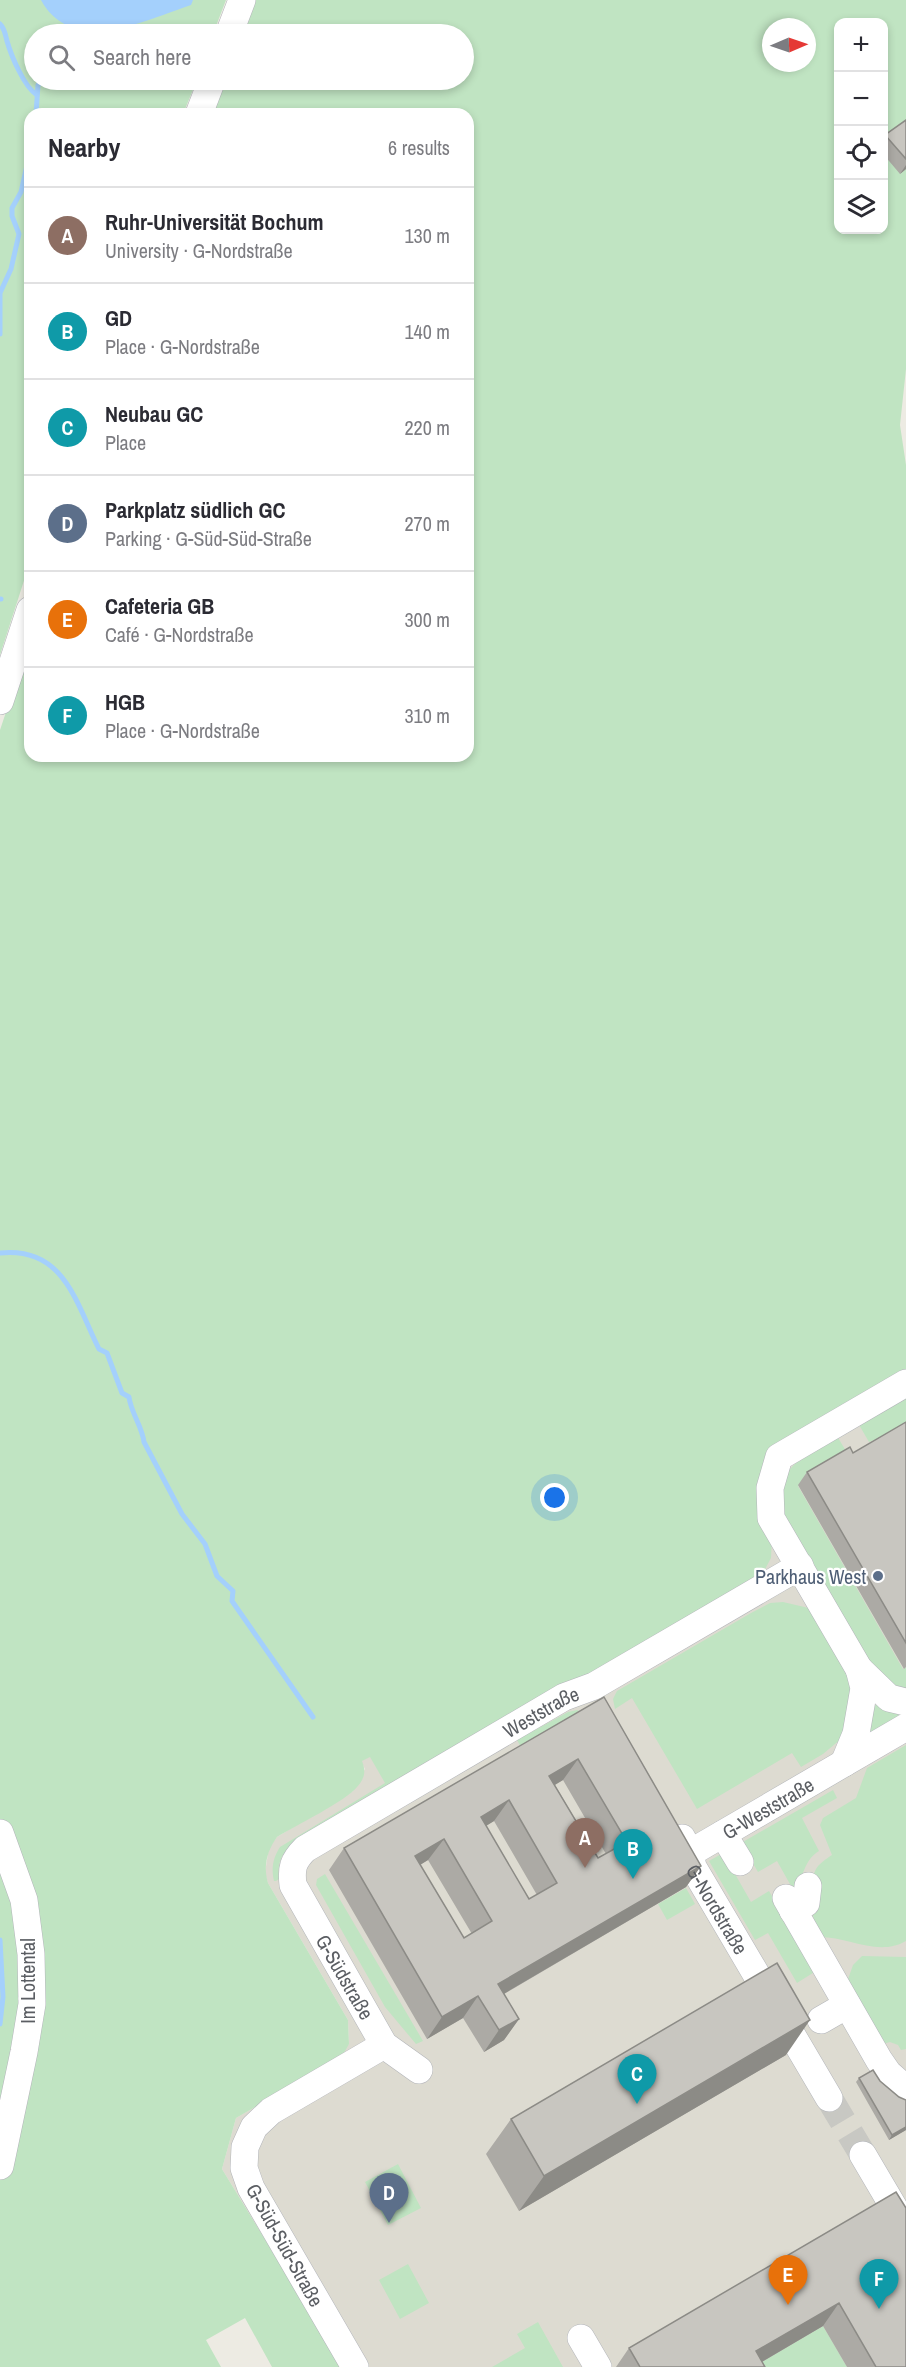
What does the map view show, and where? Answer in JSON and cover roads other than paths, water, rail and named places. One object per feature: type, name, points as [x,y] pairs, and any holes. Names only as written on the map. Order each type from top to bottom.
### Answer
[{"type":"street","points":[[233,24],[242,0]]},
{"type":"street","points":[[201,108],[208,90]]},
{"type":"street","points":[[0,701],[24,628]]},
{"type":"street","points":[[906,1383],[779,1457],[770,1488],[771,1518],[859,1668],[889,1698],[906,1702]]},
{"type":"street","name":"Weststraße","points":[[291,1870],[295,1858],[305,1849],[564,1697],[599,1696],[800,1566]]},
{"type":"street","points":[[844,1763],[856,1734],[864,1688],[859,1668]]},
{"type":"street","name":"G-Weststraße","points":[[690,1852],[906,1727]]},
{"type":"street","name":"G-Nordstraße","points":[[668,1812],[690,1852],[693,1867],[829,2098]]},
{"type":"street","name":"Im Lottental","points":[[0,1833],[24,1900],[31,1954],[32,2004],[0,2166]]},
{"type":"street","points":[[723,1834],[740,1862]]},
{"type":"street","name":"G-Südstraße","points":[[291,1870],[293,1885],[384,2045],[419,2070]]},
{"type":"street","points":[[795,1898],[816,1942],[834,1999],[900,2075]]},
{"type":"street","name":"G-Süd-Süd-Straße","points":[[355,2367],[251,2188],[244,2168],[245,2147],[254,2127],[271,2111],[384,2045]]},
{"type":"street","points":[[863,2155],[906,2228]]},
{"type":"street","points":[[581,2338],[598,2367]]},
{"type":"water","points":[[41,0],[193,0],[191,5],[136,24],[66,24],[54,17]]},
{"type":"waterway","points":[[0,24],[24,79]]},
{"type":"waterway","points":[[31,90],[37,95]]},
{"type":"waterway","points":[[36,108],[38,90]]},
{"type":"waterway","points":[[0,334],[0,293],[11,269],[19,234],[12,216],[12,208],[21,192],[24,179]]},
{"type":"waterway","points":[[0,1253],[22,1253],[39,1259],[53,1268],[65,1281],[99,1349],[107,1353],[122,1393],[129,1397],[144,1442],[182,1514],[205,1544],[217,1576],[233,1591],[232,1601],[313,1717]]},
{"type":"waterway","points":[[0,1940],[3,1997],[0,2024]]},
{"type":"tunnel","points":[[829,2098],[863,2155]]},
{"type":"place","name":"Parkhaus West","points":[[878,1576]]},
{"type":"place","name":"Ruhr-Universität Bochum","points":[[585,1868]]},
{"type":"place","name":"GD","points":[[633,1879]]},
{"type":"place","name":"Neubau GC","points":[[637,2104]]},
{"type":"place","name":"Parkplatz südlich GC","points":[[389,2223]]},
{"type":"place","name":"Cafeteria GB","points":[[788,2305]]},
{"type":"place","name":"HGB","points":[[879,2309]]}]
